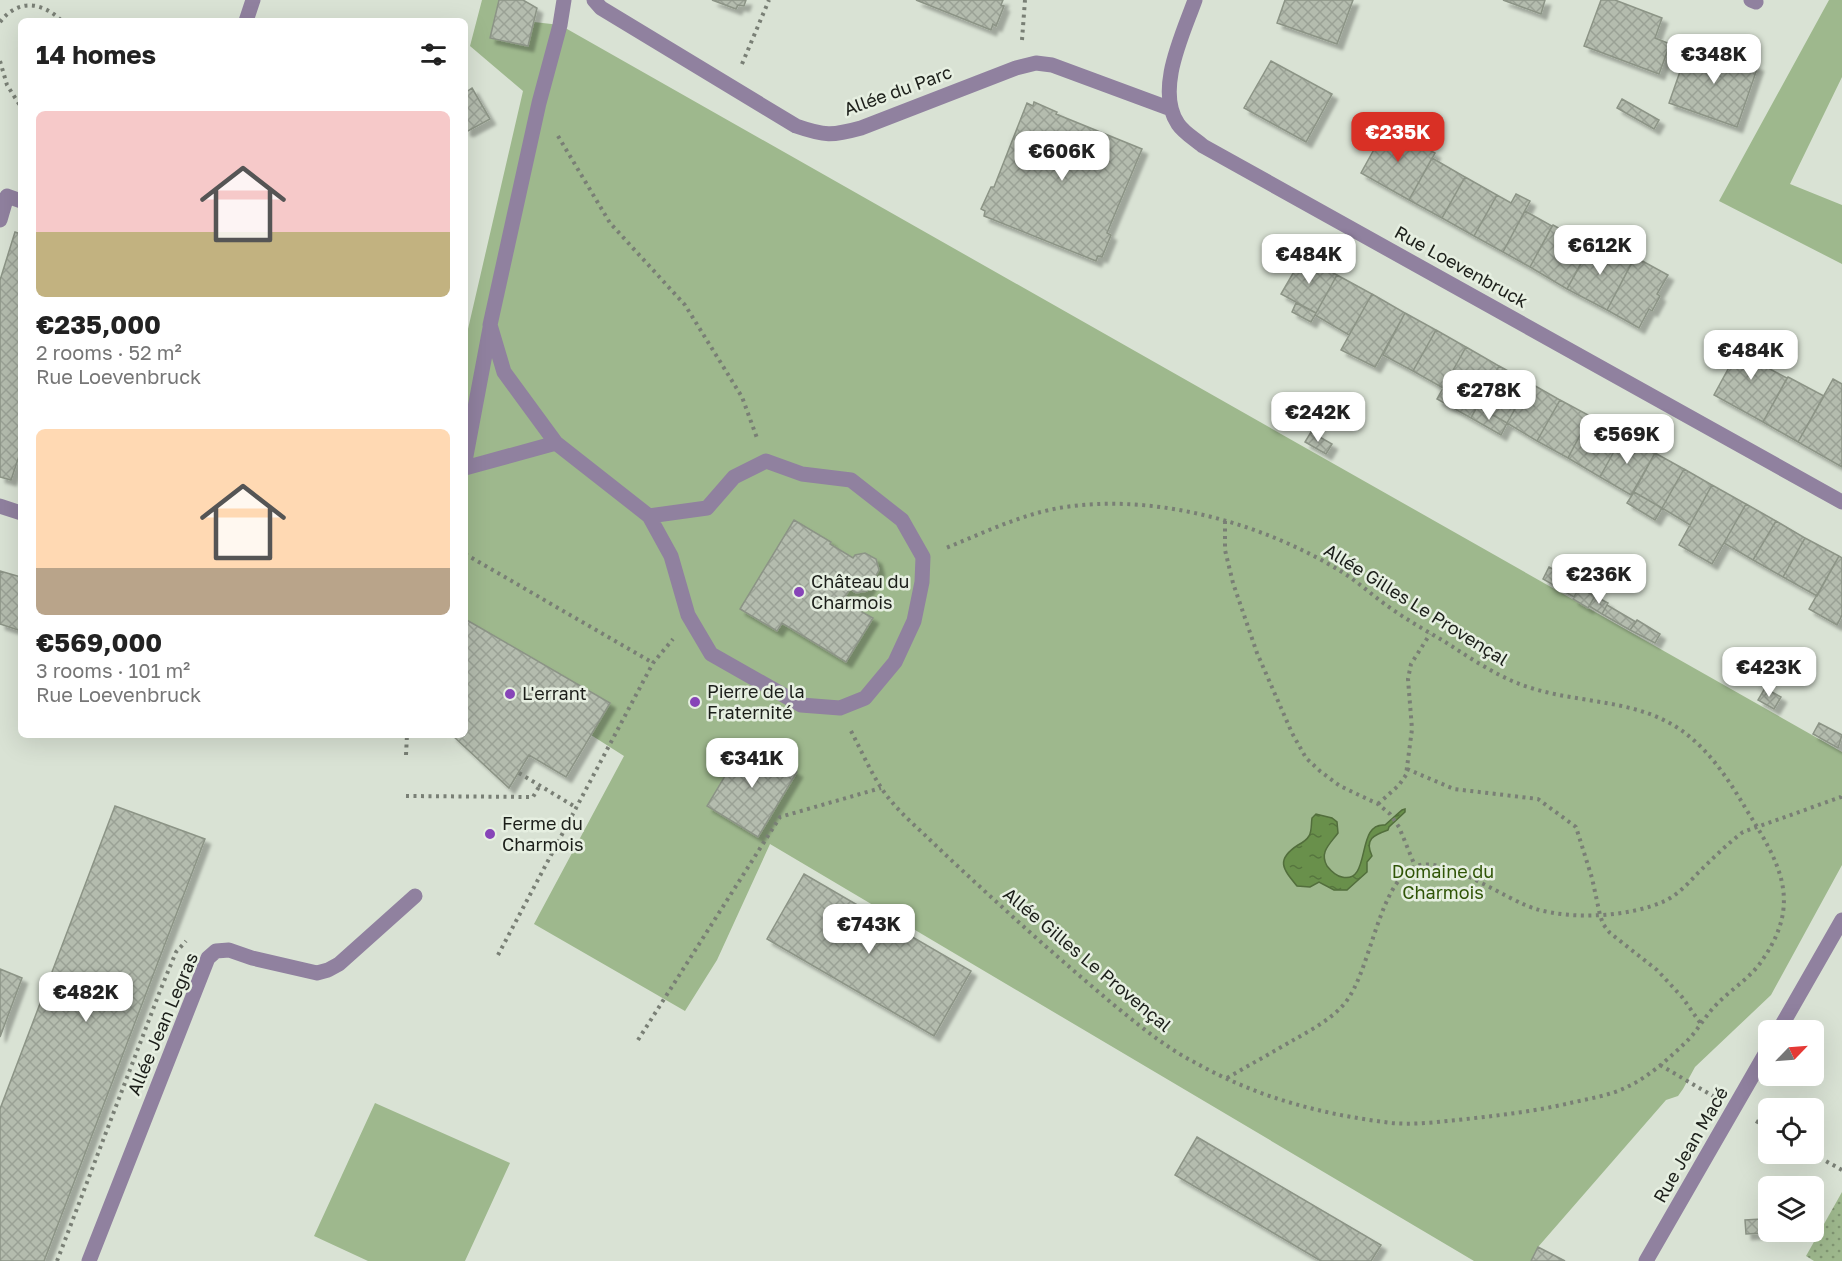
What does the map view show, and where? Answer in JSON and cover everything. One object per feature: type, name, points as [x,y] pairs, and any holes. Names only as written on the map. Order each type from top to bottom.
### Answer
[{"type":"street","points":[[247,18],[253,0]]},
{"type":"street","points":[[468,445],[490,325],[564,0]]},
{"type":"street","name":"Allée du Parc","points":[[594,0],[601,8],[796,126],[819,134],[836,135],[861,128],[1036,63],[1052,65],[1171,109]]},
{"type":"street","points":[[1171,109],[1172,67],[1196,0]]},
{"type":"street","name":"Rue Loevenbruck","points":[[1171,109],[1179,125],[1203,146],[1842,502]]},
{"type":"street","points":[[0,220],[7,196],[18,200]]},
{"type":"street","points":[[490,325],[504,372],[556,443],[649,516],[671,556],[688,615],[711,654],[801,705],[840,708],[865,698],[895,662],[914,621],[922,582],[923,557],[902,520],[851,480],[802,474],[766,461],[734,477],[707,508],[649,516]]},
{"type":"street","points":[[468,467],[556,443]]},
{"type":"street","points":[[0,506],[18,512]]},
{"type":"street","name":"Allée Jean Legras","points":[[89,1261],[208,958],[216,951],[229,950],[317,974],[339,964],[416,896]]},
{"type":"street","points":[[1785,1020],[1842,920]]},
{"type":"street","name":"Rue Jean Macé","points":[[1646,1261],[1758,1067]]},
{"type":"path","points":[[732,87],[769,0]]},
{"type":"path","points":[[1020,68],[1025,0]]},
{"type":"path","points":[[0,22],[6,11],[18,1],[29,1],[44,6],[58,18]]},
{"type":"path","points":[[0,61],[7,85],[18,102]]},
{"type":"path","points":[[0,89],[7,85]]},
{"type":"path","points":[[558,136],[610,223],[685,305],[742,397],[766,461]]},
{"type":"path","name":"Allée Gilles Le Provençal","points":[[840,708],[881,788],[896,807],[965,874],[1101,994],[1162,1042],[1226,1079],[1296,1104],[1336,1114],[1396,1123],[1430,1123],[1540,1109],[1626,1088],[1644,1078],[1688,1039],[1714,1007],[1761,963],[1774,941],[1782,921],[1785,900],[1782,877],[1770,847],[1729,781],[1700,746],[1657,717],[1620,704],[1548,692],[1526,686],[1501,675],[1430,634],[1346,575],[1304,551],[1262,533],[1181,510],[1138,505],[1100,505],[1059,508],[1018,520],[923,557]]},
{"type":"path","points":[[1225,521],[1225,550],[1233,583],[1257,653],[1292,733],[1306,758],[1320,771],[1340,786],[1378,804],[1390,814],[1399,827],[1415,867]]},
{"type":"path","points":[[468,556],[653,663]]},
{"type":"path","points":[[498,955],[653,663],[672,639],[695,628]]},
{"type":"path","points":[[1378,804],[1399,785],[1406,775],[1412,729],[1408,679],[1411,664],[1430,634]]},
{"type":"path","points":[[406,755],[407,738]]},
{"type":"path","points":[[1407,769],[1454,789],[1538,799],[1576,827],[1603,924],[1610,933],[1657,970],[1682,997],[1701,1024]]},
{"type":"path","points":[[519,773],[577,808]]},
{"type":"path","points":[[406,796],[533,797],[540,785]]},
{"type":"path","points":[[639,1040],[780,817],[881,788]]},
{"type":"path","points":[[1226,1079],[1305,1034],[1334,1015],[1346,1002],[1360,976],[1382,912],[1395,887],[1405,874],[1415,867],[1436,864],[1456,871],[1520,904],[1557,914],[1600,915],[1648,907],[1667,900],[1681,890],[1743,832],[1842,795]]},
{"type":"path","points":[[1660,1064],[1687,1082],[1735,1108]]},
{"type":"path","points":[[1824,1160],[1842,1170]]},
{"type":"green space","name":"Domaine du Charmois","points":[[482,0],[523,0],[534,22],[560,25],[1842,752],[1842,865],[1771,995],[1695,1067],[1678,1096],[1666,1100],[1538,1247],[1531,1261],[1474,1261],[770,844],[717,960],[685,1011],[534,924],[624,756],[591,735],[609,703],[468,621],[468,329],[523,91],[470,46]]},
{"type":"green space","points":[[1829,0],[1842,0],[1842,77],[1790,184],[1842,205],[1842,264],[1719,201]]},
{"type":"green space","points":[[375,1103],[510,1163],[465,1261],[368,1261],[314,1236]]},
{"type":"green space","points":[[1842,1192],[1842,1261],[1814,1261],[1806,1256],[1814,1242],[1824,1242],[1824,1224]]},
{"type":"water","points":[[1405,809],[1405,812],[1388,830],[1372,838],[1369,845],[1372,856],[1367,862],[1367,872],[1347,890],[1334,890],[1319,882],[1310,887],[1297,886],[1285,870],[1286,855],[1308,838],[1312,818],[1316,814],[1332,818],[1337,822],[1338,833],[1324,856],[1327,866],[1338,876],[1351,877],[1361,863],[1370,833],[1376,827],[1385,825]]},
{"type":"building","points":[[499,0],[523,0],[537,8],[528,46],[490,38]]},
{"type":"building","points":[[712,0],[746,0],[744,6],[738,5],[736,9]]},
{"type":"building","points":[[916,0],[1003,0],[1001,5],[1004,6],[996,26],[993,24],[991,30]]},
{"type":"building","points":[[1285,0],[1353,0],[1337,44],[1277,23]]},
{"type":"building","points":[[1503,0],[1545,0],[1541,14]]},
{"type":"building","points":[[1601,0],[1615,0],[1662,18],[1655,38],[1670,44],[1659,74],[1584,46]]},
{"type":"building","points":[[1690,43],[1758,66],[1737,127],[1669,103]]},
{"type":"building","points":[[1271,61],[1332,94],[1306,142],[1244,108]]},
{"type":"building","points":[[472,88],[490,119],[468,131],[468,91]]},
{"type":"building","points":[[1622,99],[1659,120],[1654,129],[1617,108]]},
{"type":"building","points":[[1034,102],[1057,112],[1056,114],[1142,149],[1107,233],[1111,235],[1102,257],[1098,256],[1096,261],[984,216],[985,211],[981,209],[991,187],[994,187],[1027,103],[1033,106]]},
{"type":"building","points":[[1387,126],[1435,153],[1409,200],[1361,173]]},
{"type":"building","points":[[1432,158],[1465,177],[1442,218],[1409,200]]},
{"type":"building","points":[[1465,177],[1497,195],[1474,236],[1442,218]]},
{"type":"building","points":[[1516,194],[1530,201],[1503,252],[1474,236],[1497,195],[1511,203]]},
{"type":"building","points":[[1525,211],[1552,226],[1530,267],[1503,252]]},
{"type":"building","points":[[1553,225],[1591,246],[1567,289],[1530,267]]},
{"type":"building","points":[[15,232],[18,233],[18,459],[11,480],[0,477],[0,280]]},
{"type":"building","points":[[1593,241],[1632,262],[1607,310],[1567,289]]},
{"type":"building","points":[[1303,256],[1337,275],[1316,313],[1281,294]]},
{"type":"building","points":[[1635,257],[1668,275],[1657,294],[1660,296],[1652,311],[1649,309],[1639,328],[1607,310]]},
{"type":"building","points":[[1337,275],[1372,294],[1349,335],[1315,315]]},
{"type":"building","points":[[1372,294],[1405,313],[1375,367],[1341,350]]},
{"type":"building","points":[[1296,303],[1316,313],[1311,322],[1292,312]]},
{"type":"building","points":[[1405,313],[1436,330],[1413,371],[1383,355]]},
{"type":"building","points":[[1436,330],[1466,347],[1443,388],[1413,371]]},
{"type":"building","points":[[1746,336],[1773,350],[1764,366],[1787,378],[1763,422],[1714,395]]},
{"type":"building","points":[[1466,347],[1499,366],[1471,418],[1437,399]]},
{"type":"building","points":[[1499,366],[1530,383],[1507,423],[1477,406]]},
{"type":"building","points":[[1788,377],[1824,396],[1798,442],[1763,422]]},
{"type":"building","points":[[1833,379],[1842,384],[1842,467],[1798,442]]},
{"type":"building","points":[[1530,383],[1560,400],[1537,441],[1507,423]]},
{"type":"building","points":[[1560,400],[1590,416],[1568,458],[1537,441]]},
{"type":"building","points":[[1477,406],[1507,423],[1501,435],[1471,418]]},
{"type":"building","points":[[1590,416],[1623,435],[1600,477],[1568,458]]},
{"type":"building","points":[[1311,432],[1332,444],[1326,454],[1305,442]]},
{"type":"building","points":[[1623,435],[1655,453],[1631,495],[1600,477]]},
{"type":"building","points":[[1655,453],[1684,469],[1662,508],[1634,492]]},
{"type":"building","points":[[1684,469],[1712,485],[1690,525],[1662,508]]},
{"type":"building","points":[[1712,485],[1746,504],[1712,564],[1679,545]]},
{"type":"building","points":[[1634,492],[1662,508],[1655,520],[1627,503]]},
{"type":"building","points":[[1746,504],[1776,521],[1753,560],[1724,543]]},
{"type":"building","name":"Château du Charmois","points":[[794,520],[853,558],[855,555],[865,553],[876,559],[879,570],[867,591],[856,593],[850,589],[842,601],[873,618],[846,662],[782,623],[777,631],[740,609]]},
{"type":"building","points":[[1776,521],[1805,538],[1783,577],[1753,560]]},
{"type":"building","points":[[1805,538],[1839,556],[1817,596],[1783,577]]},
{"type":"building","points":[[1839,556],[1842,558],[1842,615],[1837,625],[1809,609]]},
{"type":"building","points":[[1549,567],[1581,585],[1574,597],[1543,579]]},
{"type":"building","points":[[0,571],[18,576],[18,630],[0,624]]},
{"type":"building","points":[[1579,588],[1595,596],[1588,608],[1573,599]]},
{"type":"building","points":[[1595,596],[1608,603],[1602,614],[1589,606]]},
{"type":"building","points":[[1607,605],[1636,622],[1630,630],[1602,614]]},
{"type":"building","points":[[1637,620],[1660,634],[1655,643],[1630,630]]},
{"type":"building","points":[[468,621],[610,703],[566,777],[529,755],[509,788],[455,738],[468,738]]},
{"type":"building","points":[[1765,688],[1781,697],[1774,709],[1758,700]]},
{"type":"building","points":[[1819,723],[1842,735],[1838,748],[1813,734]]},
{"type":"building","points":[[746,741],[797,772],[758,837],[707,806]]},
{"type":"building","points":[[115,806],[205,839],[44,1261],[0,1261],[0,1109]]},
{"type":"building","points":[[804,874],[971,971],[934,1036],[767,939]]},
{"type":"building","points":[[0,969],[22,978],[0,1037]]},
{"type":"building","points":[[1197,1137],[1381,1245],[1371,1261],[1321,1261],[1175,1175]]},
{"type":"building","points":[[1758,1219],[1758,1233],[1746,1234],[1745,1220]]},
{"type":"building","points":[[1538,1247],[1565,1261],[1531,1261]]},
{"type":"place","name":"Château du Charmois","points":[[799,592]]},
{"type":"place","name":"L'errant","points":[[510,694]]},
{"type":"place","name":"Pierre de la Fraternité","points":[[695,702]]},
{"type":"place","name":"Ferme du Charmois","points":[[490,834]]}]
